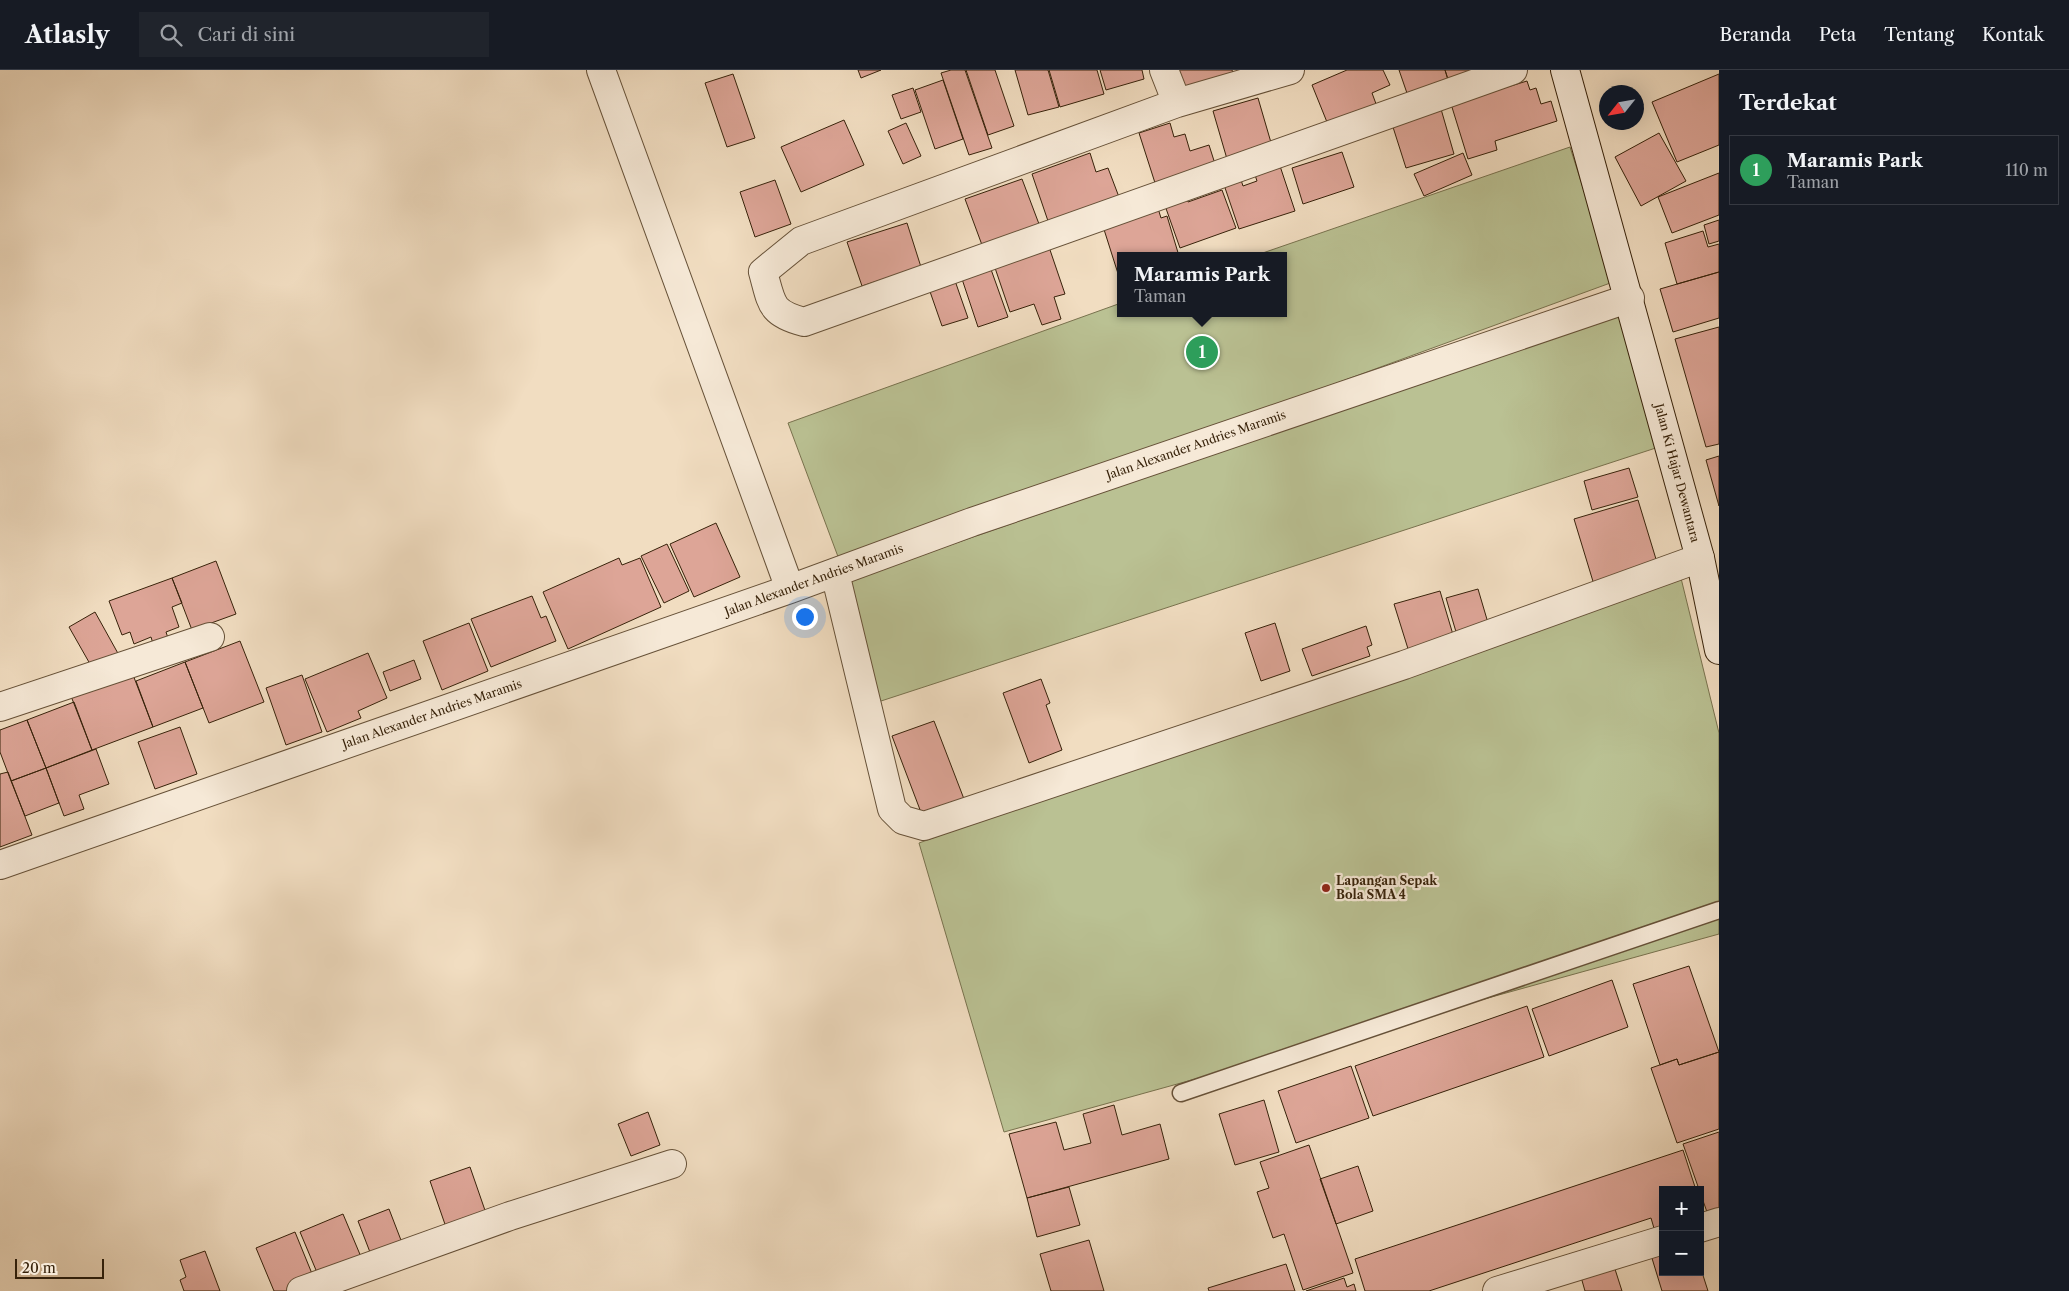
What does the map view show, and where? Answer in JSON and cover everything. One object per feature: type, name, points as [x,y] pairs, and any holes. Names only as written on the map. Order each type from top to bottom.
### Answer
[{"type":"street","points":[[601,70],[790,589]]},
{"type":"street","points":[[1164,70],[1177,103]]},
{"type":"street","points":[[1290,70],[1177,103],[802,241],[763,272],[772,304],[784,317],[804,322],[1512,70]]},
{"type":"street","name":"Jalan Ki Hajar Dewantara","points":[[1565,70],[1630,298],[1700,558],[1719,650]]},
{"type":"street","name":"Jalan Alexander Andries Maramis","points":[[0,865],[833,574],[981,519],[1630,298]]},
{"type":"street","points":[[833,574],[892,809],[903,820],[924,826],[1404,665],[1700,558]]},
{"type":"street","points":[[0,707],[210,637]]},
{"type":"street","points":[[301,1291],[510,1216],[672,1164]]},
{"type":"street","points":[[1704,1227],[1719,1222]]},
{"type":"street","points":[[1497,1291],[1659,1241]]},
{"type":"lane","points":[[1180,1093],[1719,910]]},
{"type":"green space","points":[[1570,147],[1613,282],[954,523],[840,562],[788,423],[1117,304],[1117,317],[1287,317],[1287,252],[1266,252]]},
{"type":"green space","points":[[1628,309],[1668,444],[878,702],[841,583]]},
{"type":"green space","name":"Lapangan Sepak Bola SMA 4","points":[[1679,570],[1719,733],[1719,934],[1004,1132],[919,843]]},
{"type":"building","points":[[858,70],[881,70],[861,78]]},
{"type":"building","points":[[951,70],[965,70],[992,148],[969,155],[941,73]]},
{"type":"building","points":[[966,70],[995,70],[1014,126],[988,135]]},
{"type":"building","points":[[1015,70],[1048,70],[1059,107],[1028,115]]},
{"type":"building","points":[[1049,70],[1097,70],[1104,94],[1060,107]]},
{"type":"building","points":[[1100,70],[1142,70],[1144,79],[1106,90]]},
{"type":"building","points":[[1171,70],[1232,70],[1234,75],[1178,93]]},
{"type":"building","points":[[1347,70],[1383,70],[1390,85],[1372,93],[1379,112],[1331,132],[1312,85]]},
{"type":"building","points":[[1399,70],[1445,70],[1450,86],[1409,99]]},
{"type":"building","points":[[1445,70],[1496,70],[1450,86]]},
{"type":"building","points":[[733,74],[755,138],[727,147],[705,83]]},
{"type":"building","points":[[1719,74],[1719,145],[1677,162],[1652,102]]},
{"type":"building","points":[[943,80],[963,139],[935,149],[915,90]]},
{"type":"building","points":[[1527,81],[1530,90],[1536,88],[1541,104],[1551,101],[1557,121],[1495,141],[1497,150],[1468,159],[1451,104]]},
{"type":"building","points":[[913,88],[921,112],[901,119],[892,95]]},
{"type":"building","points":[[1258,98],[1272,146],[1227,159],[1213,111]]},
{"type":"building","points":[[1441,109],[1454,154],[1406,168],[1392,124]]},
{"type":"building","points":[[844,120],[864,165],[801,192],[781,147]]},
{"type":"building","points":[[906,123],[921,156],[903,164],[888,131]]},
{"type":"building","points":[[1170,123],[1174,137],[1185,134],[1190,151],[1209,145],[1216,167],[1156,186],[1139,133]]},
{"type":"building","points":[[1659,133],[1686,181],[1641,206],[1615,157]]},
{"type":"building","points":[[1342,152],[1354,187],[1303,204],[1292,168]]},
{"type":"building","points":[[1090,153],[1096,172],[1108,168],[1119,197],[1048,221],[1032,174]]},
{"type":"building","points":[[1463,153],[1472,175],[1424,196],[1414,174]]},
{"type":"building","points":[[1280,166],[1295,211],[1239,229],[1221,176],[1238,171],[1243,186],[1257,181],[1255,175]]},
{"type":"building","points":[[1719,173],[1719,215],[1672,233],[1658,197]]},
{"type":"building","points":[[1022,179],[1039,224],[982,245],[965,199]]},
{"type":"building","points":[[775,180],[791,224],[755,237],[740,192]]},
{"type":"building","points":[[1222,190],[1236,228],[1180,248],[1163,200],[1185,193],[1188,202]]},
{"type":"building","points":[[1156,202],[1161,218],[1167,216],[1178,252],[1117,252],[1117,270],[1101,220]]},
{"type":"building","points":[[1719,220],[1719,241],[1709,244],[1704,225]]},
{"type":"building","points":[[907,223],[921,267],[862,286],[847,242]]},
{"type":"building","points":[[1703,231],[1708,247],[1719,244],[1719,272],[1677,284],[1665,243]]},
{"type":"building","points":[[1048,244],[1065,294],[1054,297],[1061,319],[1042,325],[1034,304],[1010,312],[993,262]]},
{"type":"building","points":[[988,261],[1008,317],[978,327],[959,270]]},
{"type":"building","points":[[1719,272],[1719,318],[1673,332],[1660,289]]},
{"type":"building","points":[[953,275],[968,318],[942,326],[927,283]]},
{"type":"building","points":[[1719,327],[1719,444],[1706,447],[1675,339]]},
{"type":"building","points":[[1719,456],[1719,506],[1706,460]]},
{"type":"building","points":[[1629,468],[1638,497],[1592,510],[1584,481]]},
{"type":"building","points":[[1638,500],[1659,569],[1595,588],[1574,519]]},
{"type":"building","points":[[716,523],[740,577],[694,597],[670,544]]},
{"type":"building","points":[[667,544],[689,591],[664,603],[641,556]]},
{"type":"building","points":[[619,558],[622,565],[640,558],[661,607],[568,649],[543,592]]},
{"type":"building","points":[[216,561],[236,614],[192,630],[172,578]]},
{"type":"building","points":[[172,578],[182,603],[172,607],[179,627],[166,632],[169,641],[154,647],[151,637],[134,644],[130,632],[122,635],[109,601]]},
{"type":"building","points":[[1478,589],[1491,633],[1459,642],[1446,598]]},
{"type":"building","points":[[1440,591],[1454,638],[1409,652],[1394,604]]},
{"type":"building","points":[[532,596],[541,618],[546,616],[556,641],[491,667],[471,619]]},
{"type":"building","points":[[95,612],[120,657],[94,671],[69,627]]},
{"type":"building","points":[[469,623],[488,671],[442,690],[423,641]]},
{"type":"building","points":[[1275,623],[1290,671],[1261,681],[1245,633]]},
{"type":"building","points":[[1366,626],[1372,645],[1367,647],[1370,656],[1312,676],[1302,649]]},
{"type":"building","points":[[240,641],[264,702],[209,723],[185,662]]},
{"type":"building","points":[[368,653],[387,698],[358,711],[361,718],[327,732],[305,679]]},
{"type":"building","points":[[414,660],[421,679],[390,691],[383,672]]},
{"type":"building","points":[[185,662],[203,708],[153,727],[136,681]]},
{"type":"building","points":[[130,667],[153,727],[92,750],[69,691]]},
{"type":"building","points":[[302,675],[322,732],[286,745],[266,688]]},
{"type":"building","points":[[1041,679],[1050,703],[1046,705],[1062,750],[1029,763],[1003,693]]},
{"type":"building","points":[[74,702],[92,750],[46,768],[27,720]]},
{"type":"building","points":[[27,720],[46,768],[11,781],[0,752],[0,730]]},
{"type":"building","points":[[934,721],[964,799],[922,815],[892,736]]},
{"type":"building","points":[[180,727],[197,774],[155,789],[138,742]]},
{"type":"building","points":[[96,749],[109,784],[79,795],[84,809],[64,816],[46,768]]},
{"type":"building","points":[[46,768],[59,803],[25,816],[11,781]]},
{"type":"building","points":[[8,772],[32,835],[0,847],[0,774]]},
{"type":"building","points":[[1689,966],[1719,1052],[1679,1065],[1677,1059],[1660,1065],[1633,984]]},
{"type":"building","points":[[1612,980],[1628,1027],[1549,1056],[1532,1009]]},
{"type":"building","points":[[1527,1006],[1544,1057],[1373,1116],[1355,1066]]},
{"type":"building","points":[[1719,1052],[1719,1129],[1677,1143],[1651,1068],[1677,1059],[1679,1065]]},
{"type":"building","points":[[1351,1066],[1369,1118],[1296,1143],[1278,1091]]},
{"type":"building","points":[[1264,1100],[1279,1152],[1235,1165],[1219,1114]]},
{"type":"building","points":[[1114,1105],[1122,1135],[1160,1124],[1169,1159],[1027,1198],[1009,1134],[1056,1122],[1064,1150],[1091,1143],[1083,1114]]},
{"type":"building","points":[[648,1112],[660,1145],[631,1156],[618,1124]]},
{"type":"building","points":[[1719,1132],[1719,1208],[1707,1212],[1704,1204],[1704,1186],[1698,1186],[1683,1144]]},
{"type":"building","points":[[1309,1145],[1353,1273],[1303,1290],[1284,1234],[1273,1238],[1257,1192],[1269,1188],[1260,1162]]},
{"type":"building","points":[[1683,1150],[1695,1186],[1659,1186],[1659,1234],[1656,1235],[1651,1218],[1429,1291],[1365,1291],[1355,1259]]},
{"type":"building","points":[[1358,1166],[1373,1211],[1336,1224],[1320,1179]]},
{"type":"building","points":[[470,1167],[488,1219],[448,1233],[430,1181]]},
{"type":"building","points":[[1069,1187],[1080,1225],[1037,1237],[1027,1198]]},
{"type":"building","points":[[389,1209],[404,1248],[373,1260],[358,1221]]},
{"type":"building","points":[[343,1214],[364,1264],[321,1282],[300,1232]]},
{"type":"building","points":[[295,1232],[315,1281],[291,1291],[274,1291],[256,1248]]},
{"type":"building","points":[[1089,1240],[1104,1291],[1051,1291],[1040,1254]]},
{"type":"building","points":[[205,1251],[220,1291],[184,1291],[180,1280],[186,1277],[180,1260]]},
{"type":"building","points":[[1659,1252],[1659,1276],[1703,1276],[1708,1291],[1662,1291],[1651,1255]]},
{"type":"building","points":[[1286,1264],[1295,1291],[1209,1291],[1208,1288]]},
{"type":"building","points":[[1614,1266],[1622,1291],[1585,1291],[1581,1277]]},
{"type":"building","points":[[1344,1278],[1347,1287],[1354,1284],[1356,1291],[1306,1291]]},
{"type":"place","name":"Maramis Park","points":[[1202,352]]},
{"type":"place","name":"Lapangan Sepak Bola SMA 4","points":[[1326,888]]}]
